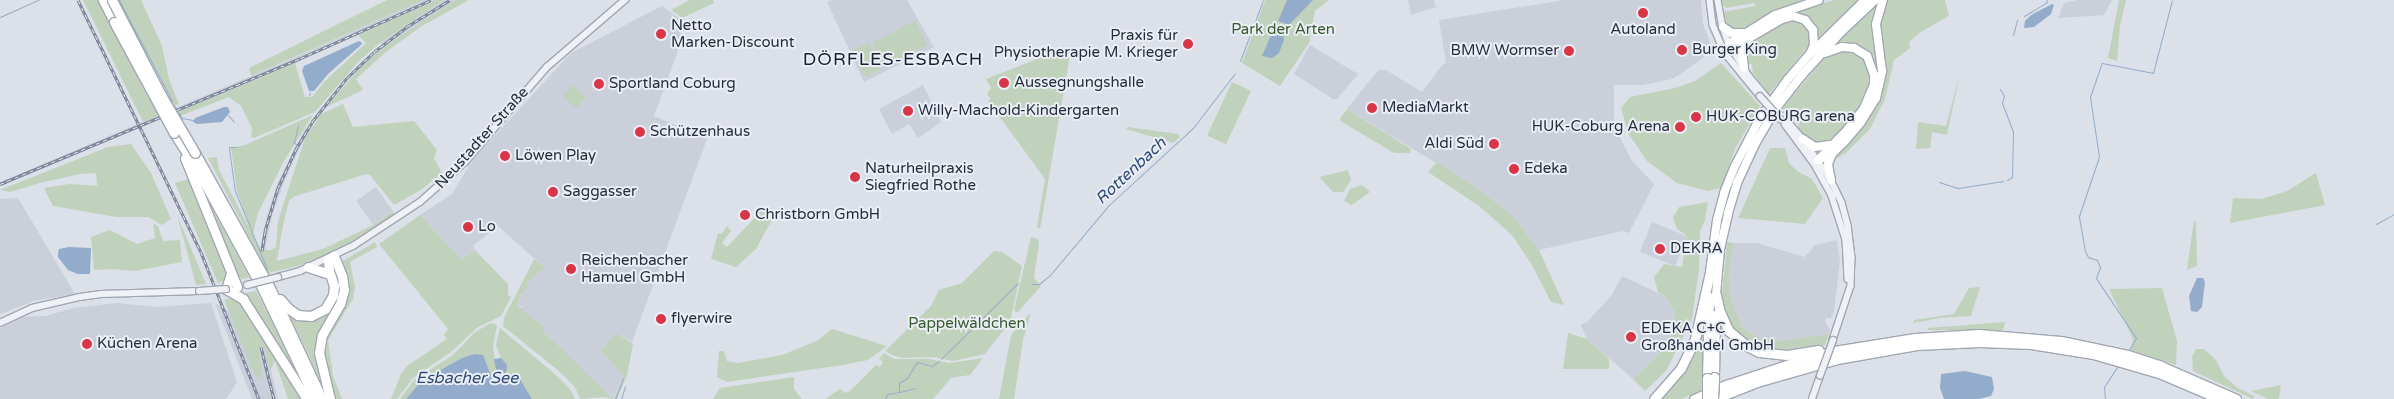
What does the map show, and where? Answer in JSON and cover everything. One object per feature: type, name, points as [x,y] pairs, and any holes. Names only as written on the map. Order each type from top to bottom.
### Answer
[{"type":"highway","points":[[103,0],[174,133],[269,286],[322,399]]},
{"type":"highway","points":[[112,0],[196,167],[263,290],[315,399]]},
{"type":"highway","points":[[1731,46],[1786,10],[1819,0]]},
{"type":"highway","points":[[1654,399],[1681,368],[1695,338],[1710,272],[1717,220],[1735,166],[1765,110],[1865,0]]},
{"type":"highway","points":[[1707,399],[1716,295],[1725,226],[1744,167],[1776,108],[1813,56],[1876,0]]},
{"type":"highway","points":[[1832,180],[1828,164],[1832,154],[1854,131],[1876,98],[1882,71],[1876,24],[1883,0]]},
{"type":"highway","points":[[1723,27],[1736,34],[1750,35],[1782,20],[1800,17],[1810,24],[1813,30],[1813,56]]},
{"type":"highway","points":[[1744,68],[1742,50],[1750,35]]},
{"type":"highway","points":[[1813,56],[1849,47],[1867,56],[1873,67],[1874,84],[1864,108],[1838,141],[1816,161]]},
{"type":"highway","points":[[1803,139],[1811,146],[1820,148],[1838,141]]},
{"type":"highway","points":[[1816,161],[1832,154]]},
{"type":"highway","points":[[196,167],[231,273],[243,286],[244,299],[307,399]]},
{"type":"highway","points":[[269,286],[289,309],[298,315],[311,316],[319,313],[330,303],[334,286],[330,274],[331,257]]},
{"type":"highway","points":[[330,399],[319,353],[322,335],[340,304],[344,290],[342,276],[331,257]]},
{"type":"highway","points":[[304,269],[330,274]]},
{"type":"highway","points":[[1710,272],[1710,378],[1714,399],[1796,369],[1872,352],[1934,343],[2003,339]]},
{"type":"highway","points":[[231,273],[226,289],[244,299]]},
{"type":"highway","points":[[1716,295],[1720,312],[1729,331],[1747,346],[1759,352],[1787,355],[1817,350],[1834,351]]},
{"type":"highway","points":[[1694,399],[1742,380],[1834,351],[1916,338],[2051,339],[2103,349],[2161,366],[2220,399]]},
{"type":"highway","points":[[2191,382],[2236,399]]},
{"type":"street","name":"Neustadter Straße","points":[[0,322],[32,308],[66,299],[101,294],[199,291],[243,286],[304,269],[331,257],[381,230],[432,193],[470,155],[547,67],[625,0]]},
{"type":"street","points":[[1710,0],[1713,25],[1725,53],[1782,118],[1832,180],[1842,204],[1852,265],[1847,296],[1812,399]]},
{"type":"street","points":[[1718,0],[1723,27],[1731,46],[1762,95]]},
{"type":"street","points":[[1782,118],[1803,139],[1816,161],[1847,232]]},
{"type":"shaded area","points":[[423,0],[437,0],[295,63],[0,186],[0,182],[280,64]]},
{"type":"shaded area","points":[[444,0],[455,0],[382,48],[381,42]]},
{"type":"shaded area","points":[[832,0],[907,0],[934,47],[864,82],[827,2]]},
{"type":"shaded area","points":[[1408,0],[1434,0],[1436,7],[1411,15]]},
{"type":"shaded area","points":[[1564,0],[1701,0],[1703,24],[1713,50],[1672,79],[1643,85],[1614,85],[1614,122],[1617,132],[1632,161],[1654,184],[1629,233],[1622,231],[1539,250],[1514,217],[1479,189],[1347,109],[1378,70],[1386,70],[1422,92],[1443,64],[1446,63],[1439,20]]},
{"type":"shaded area","points":[[2078,0],[2112,0],[2104,15],[2058,18],[2064,3]]},
{"type":"shaded area","points":[[662,6],[680,19],[683,37],[654,116],[707,139],[632,342],[617,333],[624,376],[613,399],[523,311],[523,307],[517,306],[527,283],[540,270],[545,268],[498,226],[473,246],[475,250],[462,260],[420,215],[452,194],[473,159],[571,53]]},
{"type":"shaded area","points":[[1310,45],[1358,74],[1337,99],[1333,99],[1294,74]]},
{"type":"shaded area","name":"Willy-Machold-Kindergarten","points":[[923,85],[941,122],[918,138],[909,124],[892,134],[879,109]]},
{"type":"shaded area","points":[[311,128],[299,149],[282,187],[271,219],[265,251],[260,250],[267,216],[278,182],[305,129]]},
{"type":"shaded area","points":[[376,187],[393,211],[373,225],[356,201]]},
{"type":"shaded area","points":[[18,198],[75,294],[34,301],[0,314],[0,199]]},
{"type":"shaded area","points":[[1652,222],[1687,236],[1675,266],[1640,252]]},
{"type":"shaded area","points":[[1837,240],[1840,262],[1834,311],[1831,318],[1826,318],[1825,321],[1830,330],[1829,334],[1779,341],[1758,337],[1743,328],[1733,306],[1729,287],[1730,263],[1734,243],[1757,243],[1805,257],[1815,245]]},
{"type":"shaded area","points":[[1622,276],[1665,296],[1675,313],[1673,332],[1659,353],[1633,379],[1587,339],[1581,325],[1588,321],[1611,296]]},
{"type":"shaded area","points":[[117,303],[156,307],[211,303],[237,382],[226,399],[0,399],[0,328],[23,317],[46,316],[73,308]]},
{"type":"shaded area","points":[[215,303],[229,311],[261,378],[259,347],[265,347],[278,399],[252,399]]},
{"type":"green space","points":[[83,0],[98,0],[159,115],[143,122]]},
{"type":"green space","points":[[118,0],[141,0],[162,46],[169,79],[179,104],[174,105]]},
{"type":"green space","points":[[387,0],[423,0],[251,76],[249,68]]},
{"type":"green space","points":[[437,0],[444,0],[381,42],[359,61],[315,112],[254,138],[251,137],[252,128],[241,106],[229,97],[180,116],[178,112],[295,63],[305,97],[312,97],[324,82],[366,43],[358,35]]},
{"type":"green space","points":[[455,0],[469,0],[422,26],[387,51],[356,79],[363,90],[326,107],[361,67],[382,48]]},
{"type":"green space","points":[[690,0],[713,0],[714,3],[682,18],[671,10]]},
{"type":"green space","name":"Park der Arten","points":[[1265,0],[1329,0],[1315,11],[1309,43],[1280,86],[1242,63]]},
{"type":"green space","points":[[1721,0],[1808,0],[1778,10],[1739,31],[1728,28],[1723,12],[1755,6],[1755,3],[1725,8]]},
{"type":"green space","points":[[1834,0],[1858,0],[1818,39],[1815,25],[1811,19],[1797,13],[1789,13]]},
{"type":"green space","points":[[1886,0],[1945,0],[1949,16],[1919,33],[1909,42],[1910,48],[1894,60],[1885,99],[1870,129],[1846,153],[1830,162],[1881,91],[1878,26]]},
{"type":"green space","points":[[2119,0],[2126,0],[2120,26],[2117,61],[2108,58]]},
{"type":"green space","points":[[1875,5],[1872,26],[1878,76],[1872,59],[1839,44],[1833,46]]},
{"type":"green space","points":[[1799,20],[1805,24],[1811,34],[1811,40],[1769,94],[1753,73],[1752,64],[1746,63],[1744,58],[1746,47],[1783,23]]},
{"type":"green space","points":[[915,21],[927,45],[884,67],[872,43]]},
{"type":"green space","points":[[868,43],[875,52],[873,54],[881,69],[865,77],[852,51]]},
{"type":"green space","points":[[1840,50],[1856,52],[1863,57],[1871,77],[1870,85],[1862,103],[1840,131],[1827,142],[1818,145],[1809,142],[1798,129],[1800,121],[1796,119],[1792,121],[1783,108],[1825,57]]},
{"type":"green space","points":[[1055,52],[1069,57],[1069,61],[1040,229],[1037,227],[1045,179],[988,101],[991,99],[987,94],[991,88],[986,79]]},
{"type":"green space","name":"HUK-Coburg Arena","points":[[1721,63],[1760,106],[1736,147],[1721,188],[1708,191],[1677,183],[1647,161],[1628,133],[1621,108],[1630,97],[1675,88],[1695,81]]},
{"type":"green space","points":[[1960,73],[1947,135],[1932,132],[1930,148],[1916,149],[1918,122],[1946,126]]},
{"type":"green space","points":[[1232,82],[1251,91],[1226,144],[1207,135]]},
{"type":"green space","points":[[574,85],[586,98],[576,108],[562,95]]},
{"type":"green space","points":[[343,104],[353,127],[414,121],[437,150],[434,158],[442,173],[421,190],[394,205],[370,175],[366,174],[293,197],[289,201],[283,225],[277,261],[323,249],[373,225],[393,211],[394,214],[393,218],[342,248],[298,266],[268,273],[208,158],[217,157],[219,170],[252,233],[237,191],[231,148],[245,145],[313,115],[284,161],[258,213],[253,233],[260,250],[271,250],[276,247],[278,221],[305,138],[321,114]]},
{"type":"green space","points":[[1347,109],[1411,149],[1410,153],[1394,153],[1339,120]]},
{"type":"green space","points":[[1128,127],[1178,134],[1180,137],[1173,143],[1126,129]]},
{"type":"green space","points":[[131,144],[151,173],[171,219],[162,225],[148,217],[116,217],[53,206],[44,188],[69,184],[97,186],[96,173],[80,174],[10,192],[0,190],[108,147]]},
{"type":"green space","points":[[1770,148],[1785,148],[1789,163],[1797,171],[1812,179],[1823,198],[1805,224],[1738,218]]},
{"type":"green space","points":[[1437,162],[1479,189],[1514,217],[1539,250],[1564,305],[1551,302],[1532,265],[1512,235],[1479,206],[1428,172]]},
{"type":"green space","points":[[1348,170],[1351,180],[1343,192],[1333,192],[1319,177]]},
{"type":"green space","points":[[2316,173],[2325,205],[2230,223],[2233,198],[2261,199],[2287,191]]},
{"type":"green space","points":[[189,179],[227,275],[225,280],[218,283],[175,183]]},
{"type":"green space","points":[[1362,185],[1370,192],[1352,205],[1344,201],[1350,189]]},
{"type":"green space","points":[[203,192],[249,277],[243,279],[236,276]]},
{"type":"green space","points":[[1708,202],[1705,220],[1700,231],[1699,269],[1692,319],[1666,371],[1645,391],[1633,379],[1659,353],[1673,332],[1675,313],[1665,296],[1658,292],[1654,277],[1664,264],[1682,267],[1687,236],[1677,229],[1673,218],[1679,207]]},
{"type":"green space","points":[[764,208],[773,218],[756,249],[736,267],[711,259],[718,233],[722,234],[727,226],[731,231],[722,243],[727,247]]},
{"type":"green space","points":[[177,215],[206,284],[196,285]]},
{"type":"green space","points":[[420,215],[462,260],[475,250],[508,284],[508,295],[511,297],[501,316],[478,327],[451,352],[413,378],[397,399],[391,399],[401,374],[407,366],[447,339],[444,335],[448,329],[379,244]]},
{"type":"green space","points":[[2194,220],[2196,222],[2197,266],[2187,270]]},
{"type":"green space","points":[[153,223],[158,226],[163,241],[180,240],[182,262],[135,271],[94,270],[91,237],[110,230],[137,244],[155,238]]},
{"type":"green space","points":[[1031,237],[1038,239],[1039,243],[1034,278],[1041,286],[1017,313],[1014,310]]},
{"type":"green space","points":[[375,242],[377,247],[350,262],[355,287],[353,299],[328,340],[333,376],[342,399],[332,399],[322,355],[324,336],[342,307],[341,262]]},
{"type":"green space","points":[[1727,242],[1734,243],[1730,263],[1729,287],[1733,306],[1743,328],[1758,337],[1779,341],[1829,334],[1825,345],[1777,350],[1759,347],[1732,329],[1724,311],[1722,296]]},
{"type":"green space","name":"Pappelwäldchen","points":[[994,251],[1002,252],[1022,266],[1010,322],[985,354],[953,361],[933,357],[904,358],[894,356],[885,351],[931,306],[939,290],[962,283]]},
{"type":"green space","points":[[534,259],[546,268],[542,272],[540,270],[527,283],[529,285],[521,295],[517,306],[524,307],[523,311],[544,327],[544,332],[613,399],[604,397],[580,399],[575,387],[560,372],[503,326],[504,318]]},
{"type":"green space","points":[[334,268],[341,287],[338,302],[322,330],[321,375],[318,375],[289,314],[306,319],[331,306],[331,269]]},
{"type":"green space","points":[[1980,287],[1971,316],[1940,318],[1913,323],[1914,320],[1954,314],[1969,288]]},
{"type":"green space","points":[[2162,288],[2177,341],[2176,365],[2131,350],[2133,339],[2109,289]]},
{"type":"green space","points":[[256,291],[304,388],[246,297],[246,293]]},
{"type":"green space","points":[[230,298],[241,302],[304,399],[288,399],[275,361],[270,371],[264,347],[259,347],[262,379],[255,375],[224,300]]},
{"type":"green space","points":[[1031,312],[1023,340],[1014,399],[999,399],[1011,335]]},
{"type":"green space","points":[[2005,322],[2003,330],[1927,330],[1928,328]]},
{"type":"green space","points":[[491,323],[497,325],[493,345],[496,370],[491,375],[483,355],[474,354],[462,358],[422,380],[406,399],[400,399],[414,380],[453,355],[475,332]]},
{"type":"green space","points":[[500,328],[556,375],[570,389],[575,399],[532,399],[520,379],[510,377],[506,373],[496,345]]},
{"type":"green space","points":[[832,329],[887,346],[868,360],[843,365],[727,382],[717,377],[719,351],[724,351],[727,361],[738,363],[782,355],[817,341]]},
{"type":"green space","points":[[1704,330],[1702,390],[1682,399],[1660,399],[1676,380],[1701,331]]},
{"type":"green space","points":[[617,333],[633,344],[627,375],[617,399],[614,399],[624,376],[601,350]]},
{"type":"green space","points":[[1568,333],[1587,339],[1609,359],[1609,369],[1563,369]]},
{"type":"green space","points":[[2196,349],[2204,349],[2216,360],[2224,376],[2238,388],[2254,396],[2253,399],[2193,371],[2192,357]]},
{"type":"green space","points":[[884,353],[894,359],[928,359],[949,363],[983,358],[970,375],[951,378],[933,399],[825,399],[840,389],[845,393],[850,391],[876,365],[880,367],[883,362],[879,359]]},
{"type":"green space","points":[[794,377],[794,389],[802,399],[713,399],[720,388]]},
{"type":"green space","points":[[2281,385],[2279,399],[2268,399],[2251,391]]},
{"type":"water","points":[[1287,0],[1313,0],[1289,25],[1278,21]]},
{"type":"water","points":[[2052,4],[2054,5],[2051,14],[2034,27],[2024,28],[2025,21],[2031,15]]},
{"type":"water","points":[[1274,28],[1283,29],[1284,40],[1279,53],[1272,58],[1262,56]]},
{"type":"water","points":[[359,41],[362,43],[361,45],[328,74],[314,91],[309,91],[302,71],[304,66]]},
{"type":"water","points":[[228,107],[230,112],[222,122],[197,124],[193,122],[195,118]]},
{"type":"water","points":[[69,247],[91,248],[90,274],[78,274],[68,270],[58,257],[58,253],[59,249]]},
{"type":"water","points":[[2197,278],[2203,278],[2205,282],[2202,307],[2197,312],[2191,311],[2189,296]]},
{"type":"water","name":"Esbacher See","points":[[474,354],[483,355],[491,375],[496,370],[494,359],[501,358],[507,365],[506,373],[510,377],[514,375],[520,379],[532,399],[406,399],[422,380],[462,358]]},
{"type":"water","points":[[1965,371],[1992,377],[1994,389],[1991,396],[1979,399],[1944,399],[1940,388],[1941,374]]},
{"type":"waterway","points":[[0,17],[38,0]]},
{"type":"waterway","points":[[119,0],[172,101]]},
{"type":"waterway","name":"Rottenbach","points":[[1240,61],[1263,0]]},
{"type":"waterway","points":[[2024,16],[2046,3],[2047,0]]},
{"type":"waterway","points":[[2128,351],[2136,338],[2096,278],[2100,267],[2097,260],[2088,257],[2085,251],[2079,216],[2099,157],[2090,97],[2102,63],[2153,73],[2172,0]]},
{"type":"waterway","points":[[2013,35],[2017,20]]},
{"type":"waterway","name":"Rottenbach","points":[[1032,284],[1039,284],[1050,275],[1109,205],[1193,128],[1235,73]]},
{"type":"waterway","points":[[2000,89],[2004,96],[2002,103],[2013,131],[2012,177],[2007,180]]},
{"type":"waterway","points":[[179,113],[182,118],[193,120]]},
{"type":"waterway","points":[[228,115],[234,122]]},
{"type":"waterway","points":[[296,144],[294,143],[298,125]]},
{"type":"waterway","points":[[236,147],[229,147],[235,191],[267,269]]},
{"type":"waterway","points":[[1939,182],[1958,188],[2003,181]]},
{"type":"waterway","points":[[2376,224],[2394,214]]},
{"type":"waterway","points":[[941,359],[1018,283]]},
{"type":"waterway","points":[[885,399],[887,394],[899,392],[899,383],[907,378],[917,362],[932,366],[939,361]]},
{"type":"waterway","points":[[2105,399],[2104,387],[2119,364]]},
{"type":"waterway","points":[[615,399],[623,378]]},
{"type":"waterway","points":[[621,399],[625,387]]},
{"type":"waterway","points":[[900,392],[915,388]]},
{"type":"railway","points":[[78,0],[201,252],[259,399]]},
{"type":"railway","points":[[0,184],[301,58],[431,0]]},
{"type":"railway","points":[[262,251],[265,231],[278,188],[296,149],[312,122],[347,78],[374,52],[408,26],[450,0]]},
{"type":"railway","points":[[261,347],[274,399]]},
{"type":"place","name":"Autoland","points":[[1643,13]]},
{"type":"place","name":"Netto Marken-Discount","points":[[661,34]]},
{"type":"place","name":"Praxis für Physiotherapie M. Krieger","points":[[1188,44]]},
{"type":"place","name":"Burger King","points":[[1682,50]]},
{"type":"place","name":"BMW Wormser","points":[[1569,51]]},
{"type":"place","name":"Aussegnungshalle","points":[[1004,83]]},
{"type":"place","name":"Sportland Coburg","points":[[599,84]]},
{"type":"place","name":"MediaMarkt","points":[[1372,108]]},
{"type":"place","name":"Willy-Machold-Kindergarten","points":[[908,111]]},
{"type":"place","name":"HUK-COBURG arena","points":[[1696,117]]},
{"type":"place","name":"HUK-Coburg Arena","points":[[1680,127]]},
{"type":"place","name":"Schützenhaus","points":[[640,132]]},
{"type":"place","name":"Aldi Süd","points":[[1494,144]]},
{"type":"place","name":"Löwen Play","points":[[505,156]]},
{"type":"place","name":"Edeka","points":[[1514,169]]},
{"type":"place","name":"Naturheilpraxis Siegfried Rothe","points":[[855,177]]},
{"type":"place","name":"Saggasser","points":[[553,192]]},
{"type":"place","name":"Christborn GmbH","points":[[745,215]]},
{"type":"place","name":"Lo","points":[[468,227]]},
{"type":"place","name":"DEKRA","points":[[1660,249]]},
{"type":"place","name":"Reichenbacher Hamuel GmbH","points":[[571,269]]},
{"type":"place","name":"flyerwire","points":[[661,319]]},
{"type":"place","name":"EDEKA C+C Großhandel GmbH","points":[[1631,337]]},
{"type":"place","name":"Küchen Arena","points":[[87,344]]},
{"type":"district","name":"DÖRFLES-ESBACH","points":[[893,59]]}]
